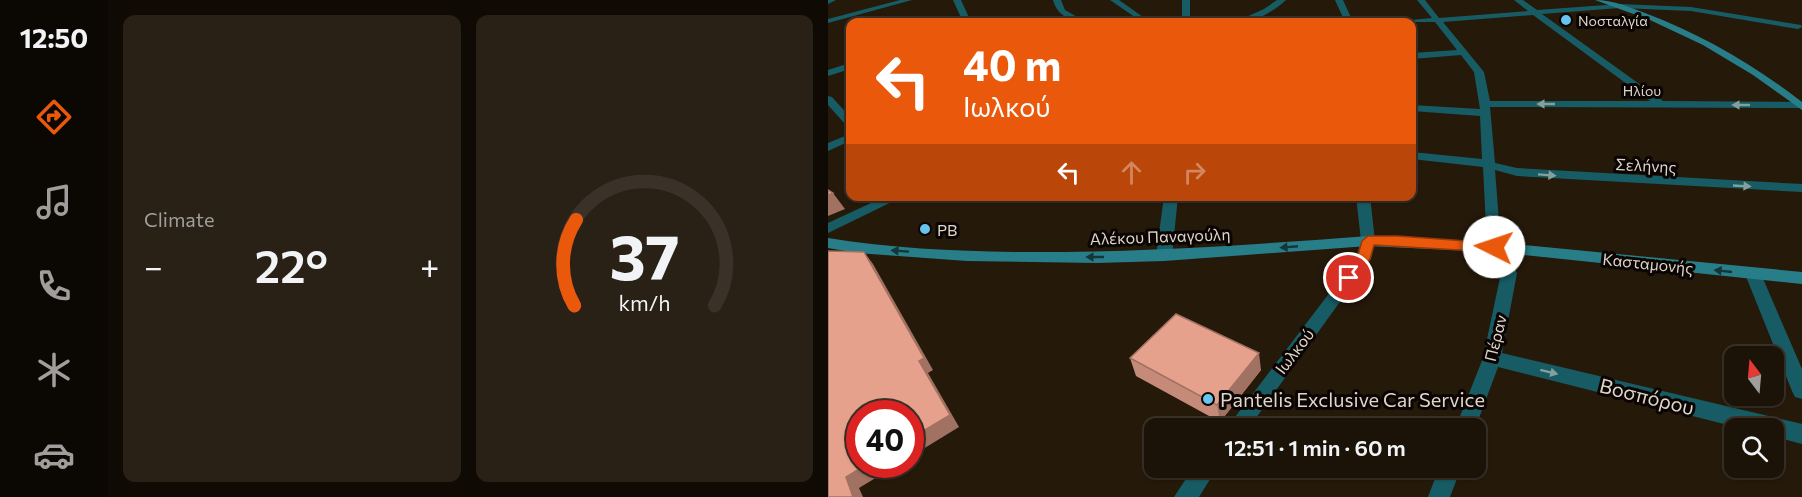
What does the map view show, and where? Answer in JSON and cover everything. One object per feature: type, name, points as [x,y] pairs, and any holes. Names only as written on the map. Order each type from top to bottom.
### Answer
[{"type":"street","points":[[828,21],[864,15],[908,0]]},
{"type":"street","points":[[957,0],[966,18]]},
{"type":"street","points":[[1057,0],[1062,12],[1074,18]]},
{"type":"street","points":[[1114,0],[1140,18]]},
{"type":"street","points":[[1186,0],[1186,18]]},
{"type":"street","points":[[1248,18],[1273,7],[1282,0]]},
{"type":"street","points":[[1339,0],[1347,18]]},
{"type":"street","points":[[1421,0],[1479,72],[1486,108],[1494,247]]},
{"type":"street","points":[[1518,0],[1661,105]]},
{"type":"street","points":[[1599,0],[1620,6],[1730,57],[1801,106]]},
{"type":"street","points":[[1691,9],[1698,0]]},
{"type":"street","points":[[1416,22],[1620,6],[1691,9],[1801,28]]},
{"type":"street","points":[[1416,56],[1464,52]]},
{"type":"street","points":[[828,73],[846,67]]},
{"type":"street","points":[[828,99],[846,119]]},
{"type":"street","name":"Ηλίου","points":[[1416,108],[1801,106]]},
{"type":"street","points":[[828,147],[846,139]]},
{"type":"street","name":"Σελήνης","points":[[1416,156],[1490,165],[1517,172],[1802,189]]},
{"type":"street","points":[[828,228],[887,201]]},
{"type":"street","points":[[1164,256],[1170,201]]},
{"type":"street","points":[[1364,201],[1368,241]]},
{"type":"street","name":"Αλέκου Παναγούλη","points":[[828,243],[856,248],[967,256],[1164,256],[1398,240],[1494,247]]},
{"type":"street","name":"Ιωλκού","points":[[1244,418],[1364,259],[1368,241]]},
{"type":"street","name":"Κασταμονής","points":[[1494,247],[1802,278]]},
{"type":"street","name":"Πέραν","points":[[1469,418],[1492,358],[1509,273],[1494,247]]},
{"type":"street","points":[[828,249],[856,248]]},
{"type":"street","points":[[1753,274],[1802,391]]},
{"type":"street","name":"Βοσπόρου","points":[[1492,358],[1802,434]]},
{"type":"street","points":[[1185,497],[1199,478]]},
{"type":"street","points":[[1439,497],[1446,478]]},
{"type":"building","points":[[828,251],[864,252],[924,358],[919,361],[950,415],[924,431],[924,400],[846,400],[846,478],[853,497],[828,497]]},
{"type":"building","name":"Pantelis Exclusive Car Service","points":[[1176,314],[1259,353],[1217,405],[1130,358]]},
{"type":"place","name":"Νοσταλγία","points":[[1566,20]]},
{"type":"place","name":"PB","points":[[925,229]]},
{"type":"place","name":"Pantelis Exclusive Car Service","points":[[1208,399]]},
{"type":"route","points":[[1349,278],[1364,259],[1368,241],[1398,240],[1494,247]]}]
